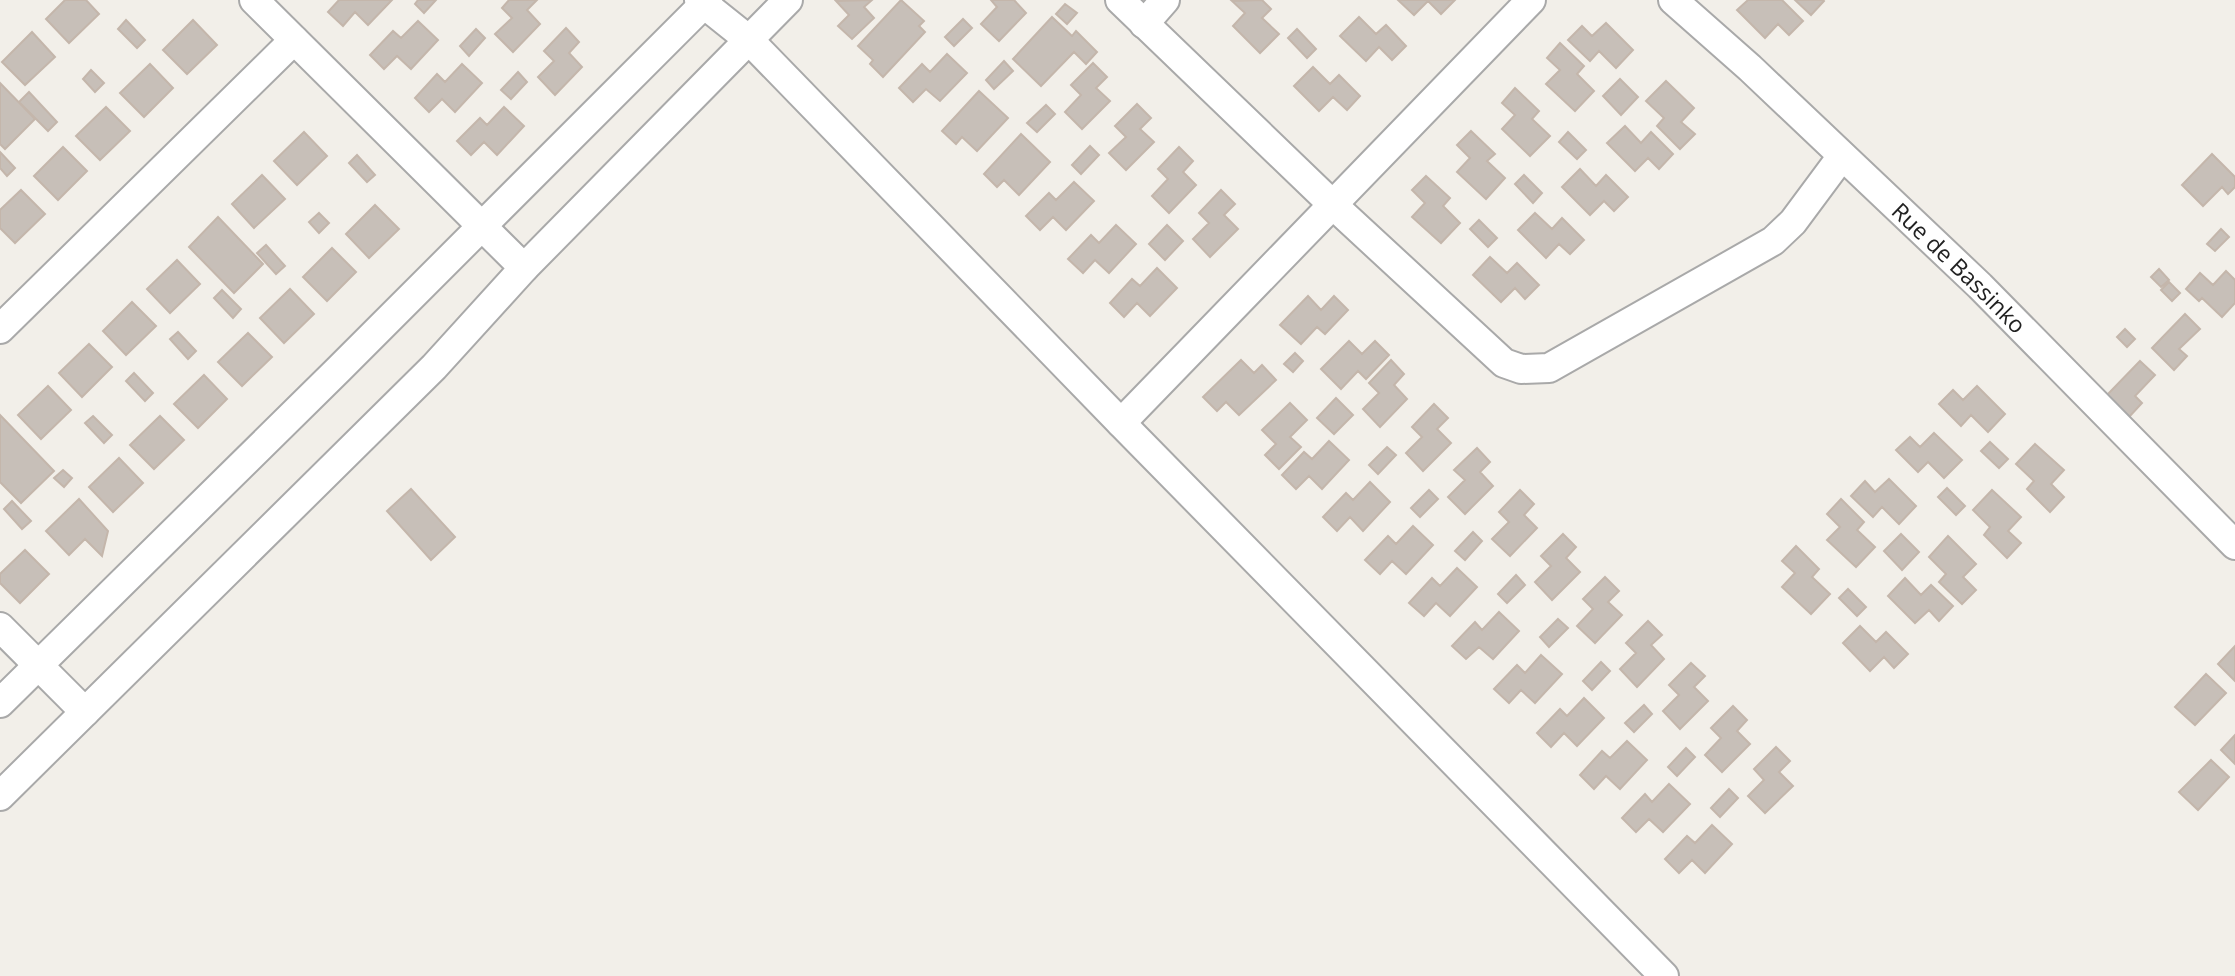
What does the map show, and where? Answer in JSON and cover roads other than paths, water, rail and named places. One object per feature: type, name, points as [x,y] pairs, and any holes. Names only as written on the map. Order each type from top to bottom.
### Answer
[{"type":"street","points":[[254,0],[524,268]]},
{"type":"street","points":[[0,796],[435,367],[524,268],[788,0]]},
{"type":"street","points":[[1120,0],[1332,204],[1504,363],[1521,369],[1549,368],[1773,241],[1793,222],[1842,156]]},
{"type":"street","points":[[1144,24],[1165,0]]},
{"type":"street","points":[[1121,423],[1531,0]]},
{"type":"street","name":"Rue de Bassinko","points":[[1672,0],[1750,68],[1980,286],[2235,545]]},
{"type":"street","points":[[0,703],[704,2],[749,40],[1664,976]]},
{"type":"street","points":[[0,329],[294,40]]},
{"type":"street","points":[[0,627],[85,712]]}]
